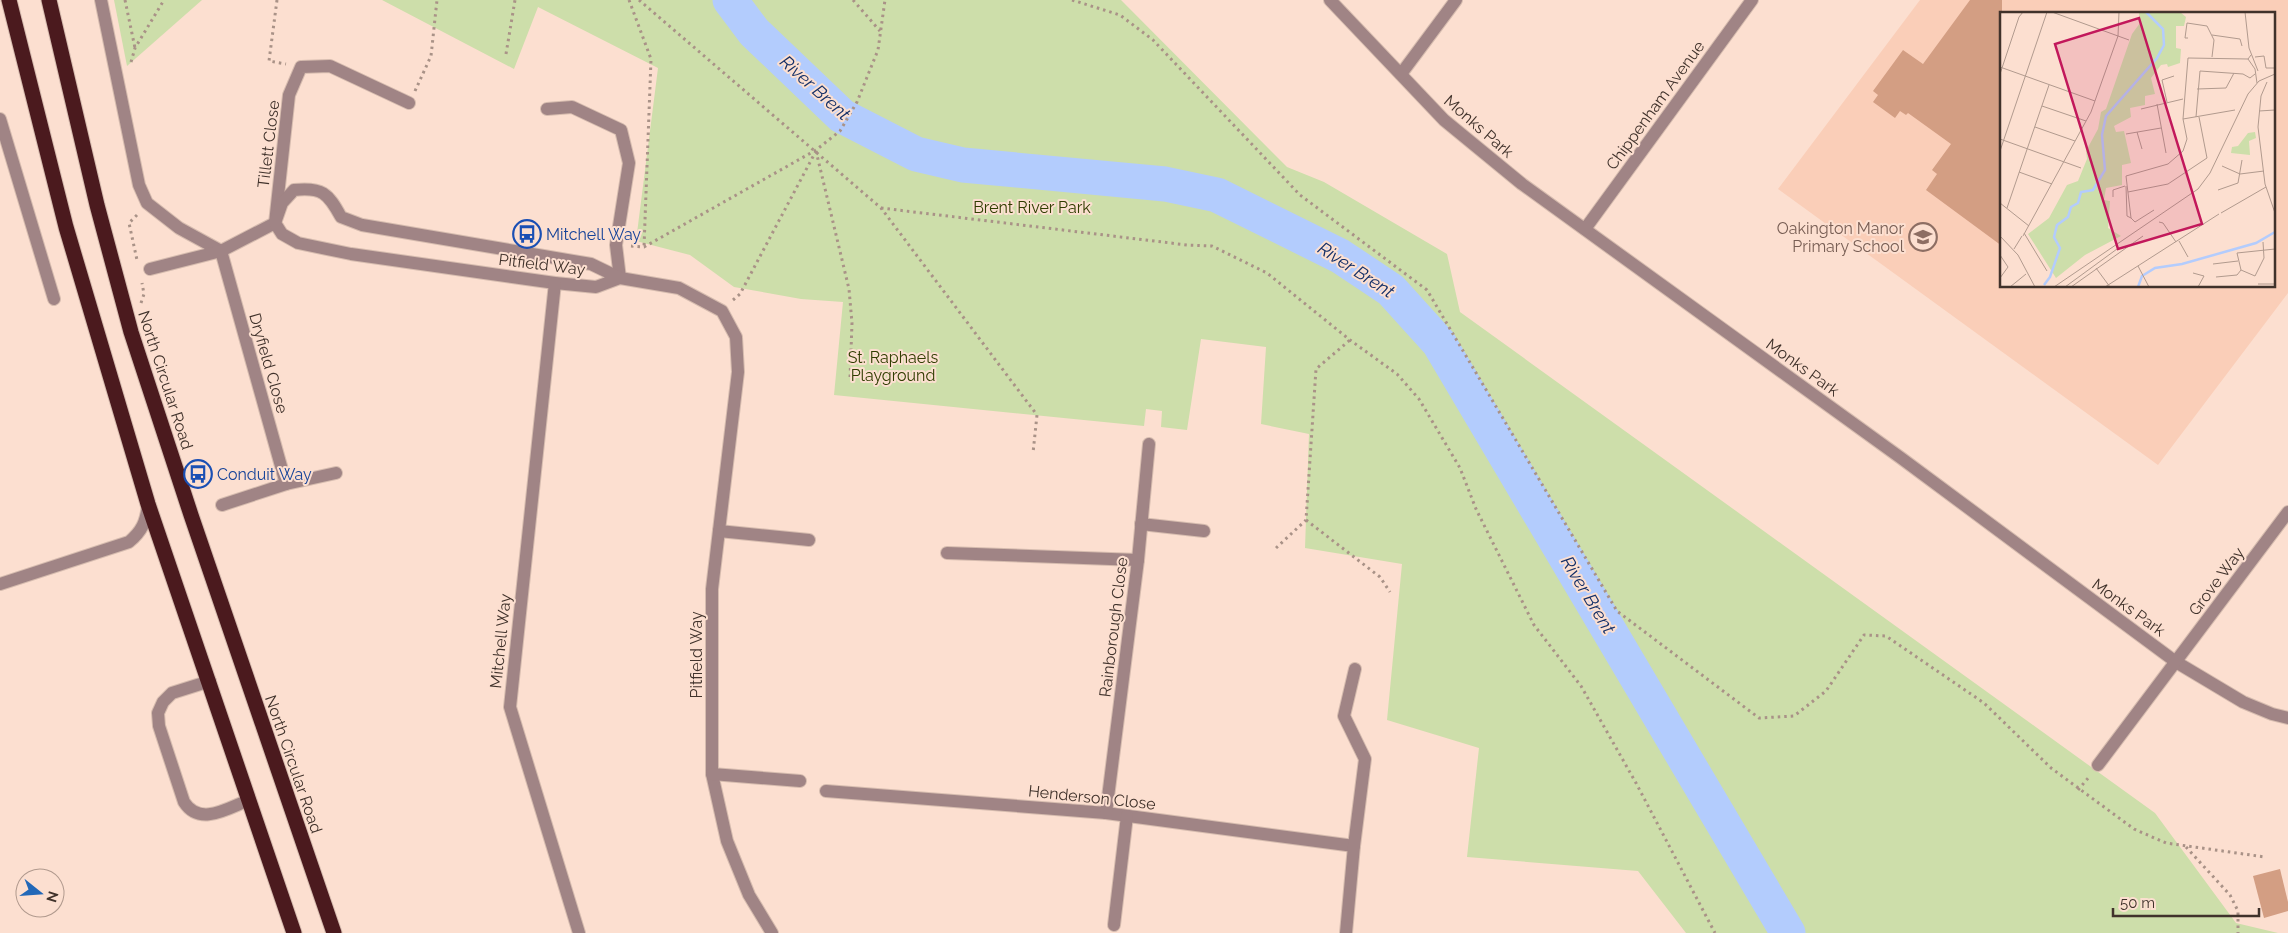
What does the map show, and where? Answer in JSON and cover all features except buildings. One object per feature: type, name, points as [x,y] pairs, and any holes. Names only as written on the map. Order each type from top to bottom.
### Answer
[{"type":"highway","points":[[9,0],[66,227],[165,560],[210,681],[294,933]]},
{"type":"highway","name":"North Circular Road","points":[[49,0],[97,205],[131,332],[191,515],[334,933]]},
{"type":"street","points":[[101,0],[138,185],[147,203],[178,228],[221,251]]},
{"type":"street","name":"Monks Park","points":[[1330,0],[1444,120],[1484,155],[1908,463],[2176,662],[2243,702],[2272,714],[2288,718]]},
{"type":"street","points":[[1401,74],[1456,0]]},
{"type":"street","name":"Chippenham Avenue","points":[[1585,229],[1752,0]]},
{"type":"street","points":[[301,67],[330,66],[409,103]]},
{"type":"street","name":"Tillett Close","points":[[275,223],[289,95],[301,67]]},
{"type":"street","points":[[547,109],[572,107],[621,130],[629,163],[616,245],[620,278],[679,288],[722,311]]},
{"type":"street","points":[[0,119],[54,299]]},
{"type":"street","name":"Pitfield Way","points":[[310,189],[322,191],[332,201],[341,217],[362,225],[591,264],[620,278],[596,287],[555,283],[351,254],[298,243],[282,234],[275,223],[282,203],[294,190],[310,189]]},
{"type":"street","points":[[150,269],[221,251],[275,223]]},
{"type":"street","name":"Dryfield Close","points":[[221,251],[286,484]]},
{"type":"street","name":"Mitchell Way","points":[[555,283],[510,707],[579,933]]},
{"type":"street","name":"Pitfield Way","points":[[722,311],[736,337],[738,372],[712,589],[712,774],[727,841],[749,894],[772,933]]},
{"type":"street","name":"Rainborough Close","points":[[1106,813],[1138,560],[1149,444]]},
{"type":"street","points":[[222,505],[286,484],[336,473]]},
{"type":"street","points":[[0,584],[129,542],[141,532],[146,519],[148,504]]},
{"type":"street","name":"Grove Way","points":[[2098,765],[2288,512]]},
{"type":"street","points":[[1141,524],[1204,531]]},
{"type":"street","points":[[719,531],[809,540]]},
{"type":"street","points":[[948,553],[1138,560]]},
{"type":"street","points":[[1346,933],[1354,846],[1365,760],[1344,716],[1355,669]]},
{"type":"street","points":[[210,681],[172,693],[162,702],[158,713],[159,726],[182,794],[190,811],[201,816],[212,815],[249,800]]},
{"type":"street","points":[[712,774],[800,782]]},
{"type":"street","name":"Henderson Close","points":[[826,791],[1106,813],[1354,846]]},
{"type":"street","points":[[1114,925],[1127,816]]},
{"type":"path","points":[[125,0],[135,48]]},
{"type":"path","points":[[130,66],[135,48],[164,0]]},
{"type":"path","points":[[277,0],[268,61],[301,67]]},
{"type":"path","points":[[409,103],[430,56],[437,0]]},
{"type":"path","points":[[506,54],[515,0]]},
{"type":"path","points":[[629,0],[651,59],[644,247],[816,150],[840,131],[857,102],[878,50],[885,0]]},
{"type":"path","points":[[639,0],[816,150],[881,208],[1037,415],[1033,453]]},
{"type":"path","points":[[853,0],[881,32]]},
{"type":"path","points":[[1072,0],[1120,15],[1153,40],[1300,194],[1428,290],[1617,611],[1759,718],[1794,716],[1826,691],[1864,635],[1886,636],[1984,703],[2050,768],[2086,796],[2134,829],[2166,843],[2265,857]]},
{"type":"path","points":[[722,311],[740,294],[816,150]]},
{"type":"path","points":[[816,150],[849,289],[852,323],[850,378]]},
{"type":"path","points":[[881,208],[1187,245],[1212,246],[1266,273],[1350,340],[1397,374],[1420,399],[1460,468],[1476,509],[1534,625],[1581,686],[1636,783],[1715,933]]},
{"type":"path","points":[[1276,548],[1306,520],[1316,369],[1350,340]]},
{"type":"path","points":[[1306,520],[1380,577],[1390,592]]},
{"type":"path","points":[[2186,847],[2230,895],[2238,911],[2238,933]]},
{"type":"shaded area","name":"Oakington Manor Primary School","points":[[1920,0],[2288,0],[2288,293],[2158,465],[1778,189]]},
{"type":"green space","points":[[114,0],[202,0],[127,66]]},
{"type":"green space","name":"Brent River Park","points":[[382,0],[1121,0],[1287,167],[1324,182],[1447,254],[1460,312],[2155,813],[2236,923],[2278,933],[1686,933],[1638,871],[1467,857],[1479,748],[1387,720],[1402,564],[1305,548],[1309,434],[1261,424],[1266,347],[1201,339],[1187,430],[1161,427],[1162,411],[1146,409],[1144,426],[834,395],[843,302],[801,299],[734,287],[690,255],[636,241],[658,68],[538,7],[514,69]]},
{"type":"waterway","name":"River Brent","points":[[730,0],[754,32],[842,116],[916,154],[963,165],[1165,184],[1217,195],[1340,256],[1391,290],[1439,343],[1788,933]]},
{"type":"place","name":"Mitchell Way","points":[[527,234]]},
{"type":"place","name":"Oakington Manor Primary School","points":[[1923,237]]},
{"type":"place","name":"Conduit Way","points":[[198,474]]},
{"type":"park label","name":"St. Raphaels Playground","points":[[893,366]]}]
